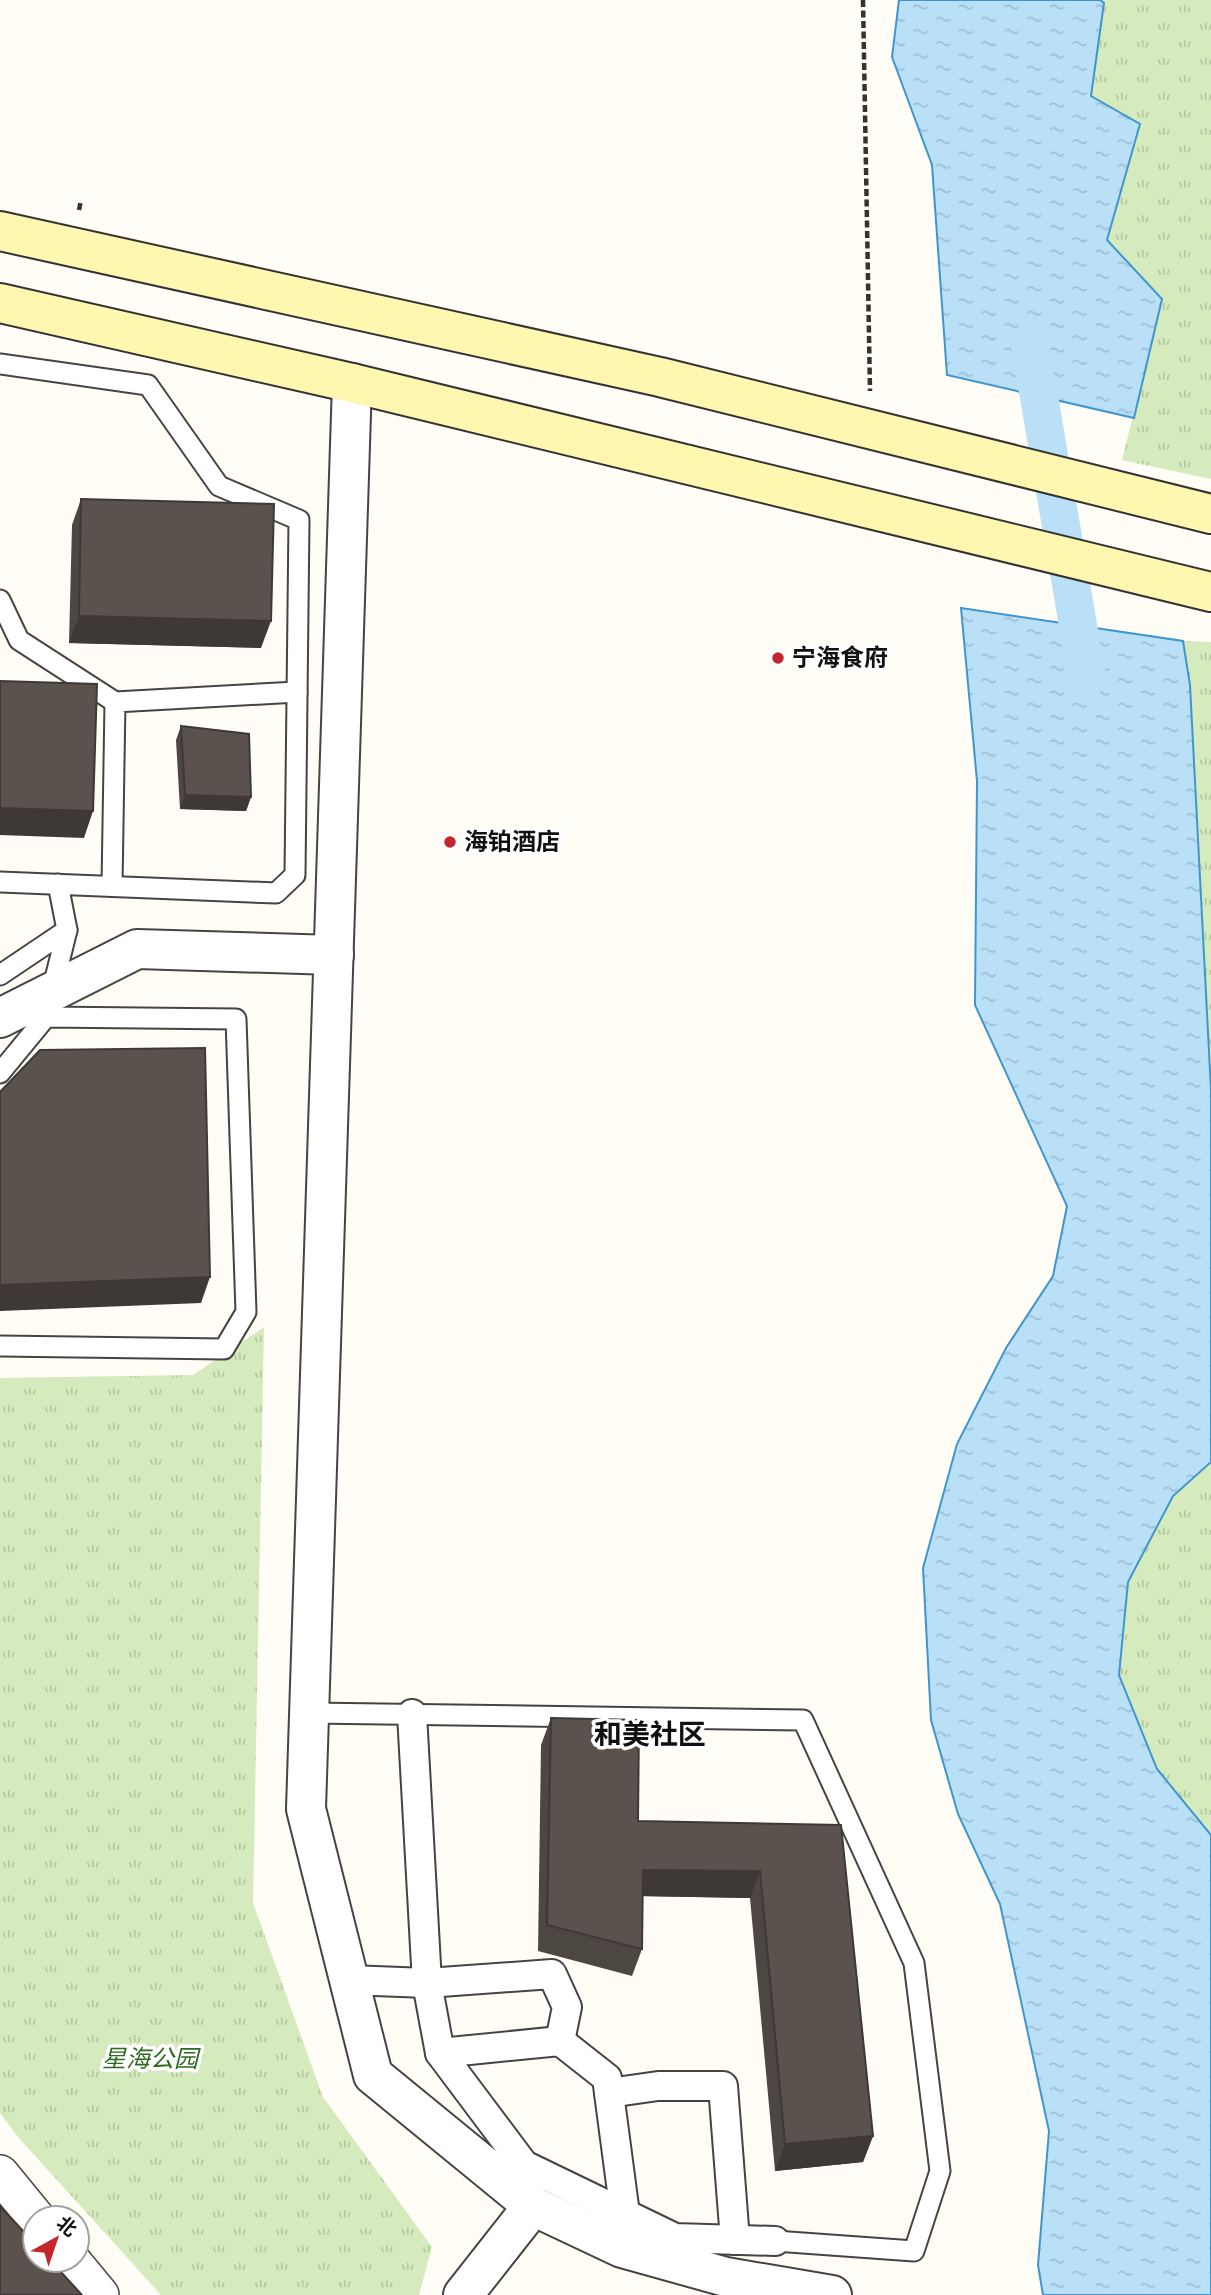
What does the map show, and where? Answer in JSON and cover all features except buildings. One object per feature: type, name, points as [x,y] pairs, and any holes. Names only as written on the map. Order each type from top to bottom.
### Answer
[{"type":"main road","points":[[0,231],[660,377],[1211,514]]},
{"type":"main road","points":[[0,303],[352,383],[1211,592]]},
{"type":"street","points":[[352,383],[306,1809],[373,2075],[533,2206],[622,2248],[726,2277],[832,2295]]},
{"type":"street","points":[[0,1018],[49,1004],[137,949],[334,955]]},
{"type":"street","points":[[412,1714],[427,1983],[440,2053],[524,2165],[675,2238],[775,2241]]},
{"type":"street","points":[[349,1980],[427,1983],[552,1974],[567,2007],[560,2040]]},
{"type":"street","points":[[440,2053],[560,2040],[607,2078],[625,2214]]},
{"type":"street","points":[[609,2093],[658,2086],[723,2086],[735,2239]]},
{"type":"street","points":[[0,2174],[25,2204]]},
{"type":"street","points":[[463,2295],[533,2206]]},
{"type":"street","points":[[83,2274],[100,2295]]},
{"type":"lane","points":[[0,364],[148,385],[219,486],[299,520],[295,875],[276,892],[0,882]]},
{"type":"lane","points":[[0,600],[19,640],[115,702],[297,692]]},
{"type":"lane","points":[[112,886],[115,702]]},
{"type":"lane","points":[[0,1073],[49,1004],[67,930],[58,884]]},
{"type":"lane","points":[[0,975],[67,930]]},
{"type":"lane","points":[[0,1346],[224,1349],[246,1312],[236,1019],[49,1004]]},
{"type":"lane","points":[[310,1713],[803,1720],[914,1963],[940,2171],[914,2251],[775,2241]]},
{"type":"path","points":[[863,0],[871,430]]},
{"type":"green space","points":[[1100,0],[1211,0],[1211,479],[1122,460],[1162,299],[1107,240],[1139,124],[1091,96],[1104,3]]},
{"type":"green space","points":[[1183,641],[1211,642],[1211,1090],[1190,685]]},
{"type":"green space","name":"星海公园","points":[[264,1327],[253,1903],[323,2097],[432,2247],[419,2295],[161,2295],[91,2218],[91,2204],[79,2204],[0,2113],[0,1378],[193,1375]]},
{"type":"green space","points":[[1211,1462],[1211,1835],[1157,1769],[1118,1676],[1128,1582],[1173,1496]]},
{"type":"water","points":[[899,0],[1100,0],[1104,3],[1091,96],[1140,124],[1107,240],[1162,299],[1134,418],[947,375],[932,165],[892,57]]},
{"type":"water","points":[[961,608],[1183,641],[1190,685],[1211,1090],[1211,1462],[1173,1496],[1128,1582],[1119,1675],[1157,1769],[1211,1835],[1211,2295],[1043,2295],[1038,2265],[1049,2131],[1000,1904],[958,1814],[931,1720],[923,1568],[957,1444],[1006,1348],[1053,1276],[1067,1206],[975,1005],[977,781]]},
{"type":"waterway","points":[[1030,344],[1087,678]]},
{"type":"place","name":"宁海食府","points":[[778,658]]},
{"type":"place","name":"海铂酒店","points":[[450,842]]},
{"type":"district","name":"和美社区","points":[[650,1734]]}]
